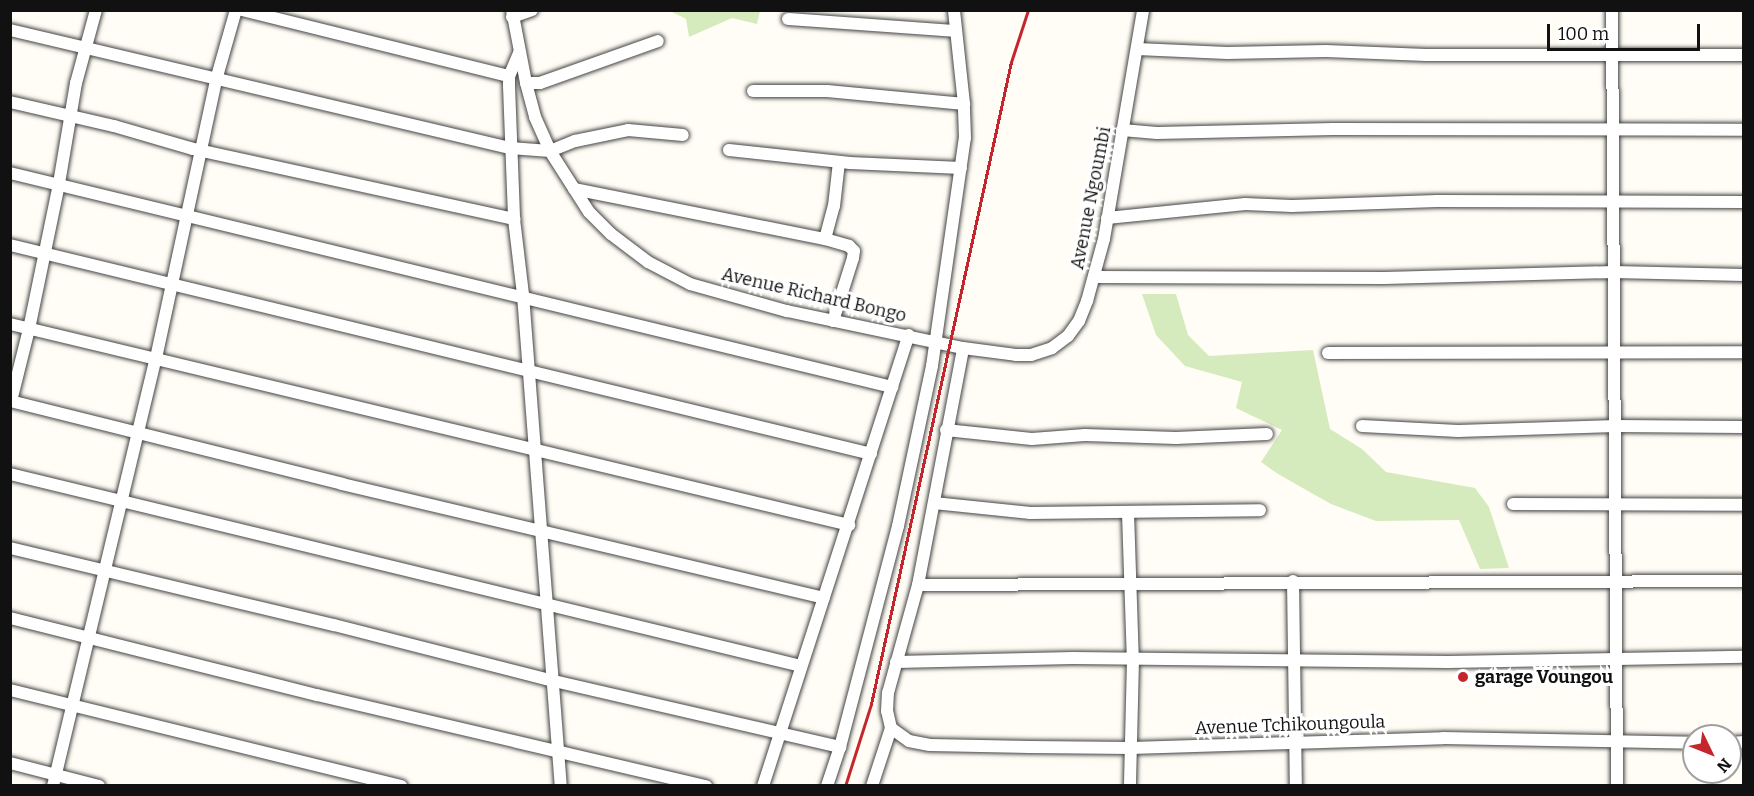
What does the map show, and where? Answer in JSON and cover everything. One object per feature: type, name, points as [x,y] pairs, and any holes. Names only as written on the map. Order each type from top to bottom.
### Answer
[{"type":"street","points":[[96,10],[70,117],[59,184],[10,401],[824,598]]},
{"type":"street","points":[[54,780],[156,358],[216,80],[236,10]]},
{"type":"street","points":[[242,10],[509,76]]},
{"type":"street","points":[[512,14],[532,10]]},
{"type":"street","points":[[827,786],[840,747],[897,526],[935,341],[961,168],[964,104],[954,10]]},
{"type":"street","name":"Avenue Ngoumbi","points":[[950,344],[963,348],[1016,355],[1031,354],[1052,348],[1068,336],[1079,321],[1094,277],[1107,218],[1143,10]]},
{"type":"street","points":[[1612,10],[1617,786]]},
{"type":"street","name":"Avenue Richard Bongo","points":[[512,14],[526,83],[536,117],[550,151],[589,212],[611,234],[648,262],[690,284],[833,321],[950,344]]},
{"type":"street","points":[[789,19],[955,32]]},
{"type":"street","points":[[10,30],[510,148],[550,151],[575,141],[628,130],[683,135]]},
{"type":"street","points":[[526,83],[540,83],[658,40]]},
{"type":"street","points":[[1137,49],[1227,53],[1326,51],[1426,55],[1743,55]]},
{"type":"street","points":[[519,53],[509,76],[514,219],[523,295],[527,371],[561,786]]},
{"type":"street","points":[[753,91],[827,91],[964,104]]},
{"type":"street","points":[[10,102],[202,151],[514,219]]},
{"type":"street","points":[[1122,130],[1157,133],[1322,129],[1743,130]]},
{"type":"street","points":[[729,150],[839,162],[961,168]]},
{"type":"street","points":[[825,238],[834,206],[839,162]]},
{"type":"street","points":[[10,173],[523,295],[892,387]]},
{"type":"street","points":[[574,189],[825,238],[849,246],[854,251],[833,321]]},
{"type":"street","points":[[1107,218],[1245,204],[1292,206],[1437,201],[1743,202]]},
{"type":"street","points":[[10,245],[871,454]]},
{"type":"street","points":[[1094,277],[1384,278],[1614,272],[1743,275]]},
{"type":"street","points":[[10,324],[849,525]]},
{"type":"street","points":[[763,786],[909,335]]},
{"type":"street","points":[[872,786],[891,728],[887,711],[888,693],[918,585],[963,348]]},
{"type":"street","points":[[1328,352],[1743,352]]},
{"type":"street","points":[[1362,426],[1458,431],[1616,426],[1743,427]]},
{"type":"street","points":[[946,430],[1032,439],[1084,435],[1176,438],[1267,434]]},
{"type":"street","points":[[10,474],[801,666]]},
{"type":"street","points":[[934,503],[1030,513],[1260,510]]},
{"type":"street","points":[[1513,504],[1743,505]]},
{"type":"street","points":[[1128,513],[1133,660],[1130,786]]},
{"type":"street","points":[[10,548],[346,628],[554,681],[781,731],[840,747]]},
{"type":"street","points":[[918,585],[1025,583],[1129,586],[1293,581],[1616,583],[1743,581]]},
{"type":"street","points":[[1293,581],[1296,786]]},
{"type":"street","points":[[10,618],[90,636],[317,695],[559,749],[706,786]]},
{"type":"street","points":[[896,662],[954,659],[1295,659],[1448,662],[1743,657]]},
{"type":"street","points":[[10,690],[401,786]]},
{"type":"street","name":"Avenue Tchikoungoula","points":[[891,728],[909,741],[930,745],[1131,748],[1443,738],[1682,742]]},
{"type":"street","points":[[10,763],[54,780],[99,786]]},
{"type":"green space","points":[[670,11],[760,11],[757,24],[732,18],[689,37],[686,19]]},
{"type":"green space","points":[[1142,294],[1176,294],[1188,335],[1209,356],[1313,350],[1330,429],[1362,449],[1386,472],[1475,488],[1489,507],[1509,568],[1480,569],[1459,520],[1376,521],[1331,504],[1261,462],[1282,430],[1236,408],[1242,382],[1185,366],[1156,335]]},
{"type":"railway","points":[[845,786],[871,704],[1011,62],[1028,10]]},
{"type":"place","name":"garage Voungou","points":[[1463,677]]}]
